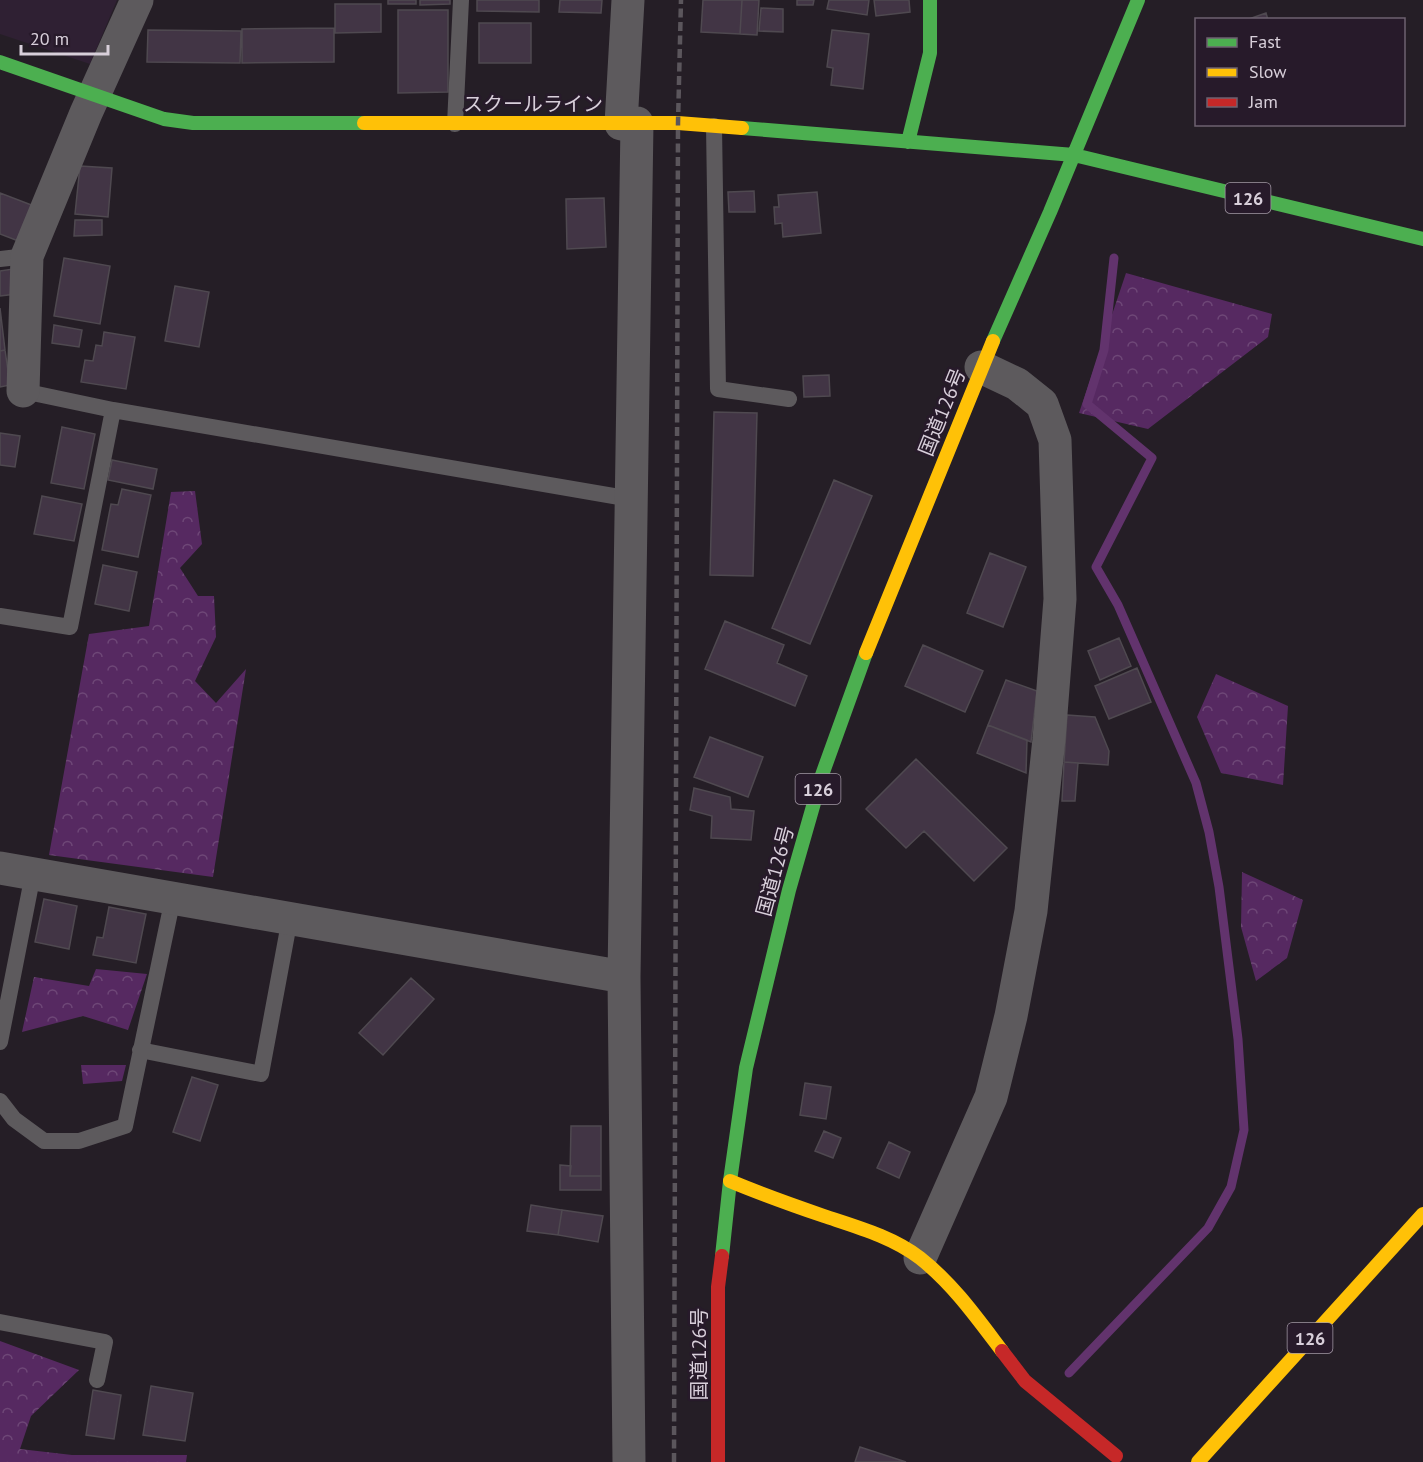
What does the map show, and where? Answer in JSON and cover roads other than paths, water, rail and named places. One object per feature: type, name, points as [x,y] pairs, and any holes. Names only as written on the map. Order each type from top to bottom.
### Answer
[{"type":"main road","points":[[908,142],[930,53],[930,0]]},
{"type":"main road","name":"国道126号","points":[[718,1462],[718,1287],[746,1068],[789,890],[822,775],[859,672],[981,367],[1050,212],[1138,0]]},
{"type":"main road","name":"スクールライン","points":[[0,62],[164,119],[193,123],[678,123],[1074,155]]},
{"type":"main road","name":"126","points":[[1074,155],[1423,239]]},
{"type":"main road","points":[[730,1181],[896,1243],[920,1258],[960,1296],[1025,1381],[1116,1456]]},
{"type":"main road","name":"126","points":[[1198,1462],[1423,1214]]},
{"type":"street","points":[[23,391],[13,258],[95,96],[137,0]]},
{"type":"street","points":[[628,0],[631,499],[624,977],[628,1462]]},
{"type":"street","points":[[920,1258],[991,1097],[1011,1016],[1031,911],[1049,739],[1060,599],[1055,440],[1042,404],[1017,384],[981,367]]},
{"type":"street","points":[[0,868],[624,977]]},
{"type":"lane","points":[[455,124],[461,0]]},
{"type":"lane","points":[[714,126],[718,389],[789,399]]},
{"type":"lane","points":[[23,391],[113,410],[631,499]]},
{"type":"lane","points":[[0,616],[70,627],[113,410]]},
{"type":"lane","points":[[0,1042],[33,874]]},
{"type":"lane","points":[[0,1101],[14,1119],[44,1141],[79,1141],[125,1126],[173,898]]},
{"type":"lane","points":[[140,1050],[261,1074],[290,918]]},
{"type":"lane","points":[[0,1322],[105,1342],[97,1380]]},
{"type":"waterway","points":[[1069,1373],[1208,1228],[1231,1187],[1244,1130],[1238,1039],[1219,887],[1209,832],[1196,783],[1118,605],[1096,567],[1152,458],[1087,404],[1104,350],[1114,258]]},
{"type":"railway","points":[[674,1462],[678,123],[681,0]]}]
